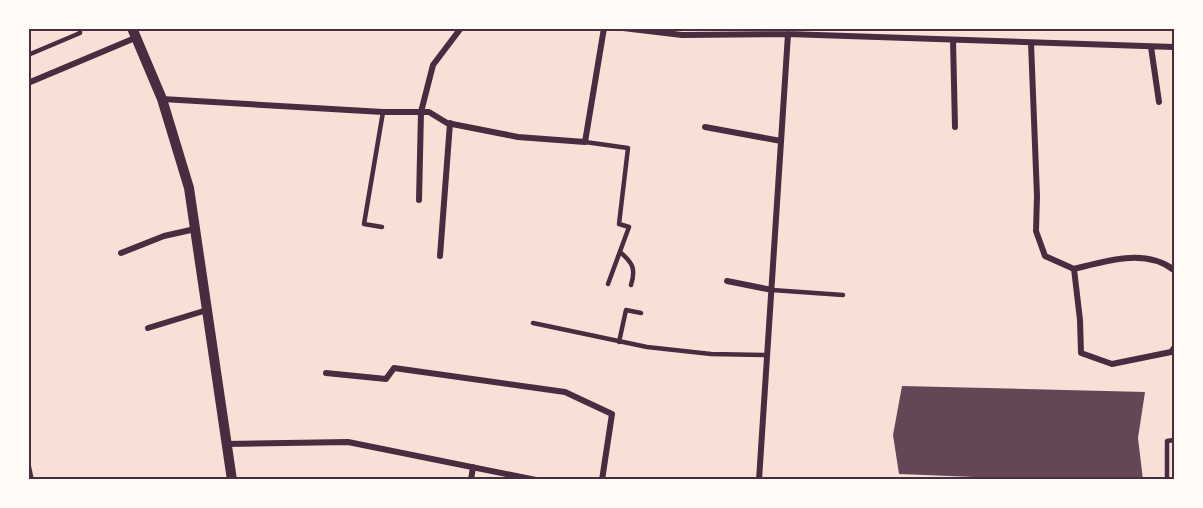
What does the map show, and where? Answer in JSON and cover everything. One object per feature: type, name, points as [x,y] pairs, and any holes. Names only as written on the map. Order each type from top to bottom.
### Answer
[{"type":"street","points":[[419,200],[421,112],[433,65],[461,28]]},
{"type":"street","points":[[162,99],[382,112],[429,112],[450,123],[518,137],[585,142],[604,28]]},
{"type":"street","points":[[623,28],[682,32],[788,31],[1031,44],[1174,47]]},
{"type":"street","points":[[759,480],[788,31]]},
{"type":"street","points":[[28,83],[133,33],[162,99],[189,188],[232,480]]},
{"type":"street","points":[[953,40],[956,127]]},
{"type":"street","points":[[1031,44],[1038,196],[1036,231],[1045,256],[1074,269],[1122,259],[1140,258],[1155,260],[1174,270]]},
{"type":"street","points":[[1151,47],[1159,102]]},
{"type":"street","points":[[441,256],[450,123]]},
{"type":"street","points":[[705,127],[781,141]]},
{"type":"street","points":[[121,253],[164,236],[195,230]]},
{"type":"street","points":[[1074,269],[1081,353],[1112,364],[1171,352],[1174,348]]},
{"type":"street","points":[[727,281],[771,290]]},
{"type":"street","points":[[148,328],[207,310]]},
{"type":"street","points":[[327,373],[386,379],[394,368],[565,392],[612,414],[602,480]]},
{"type":"street","points":[[226,444],[348,442],[536,480]]},
{"type":"street","points":[[28,466],[31,480]]},
{"type":"street","points":[[471,480],[473,467]]},
{"type":"lane","points":[[28,55],[80,33],[80,28]]},
{"type":"lane","points":[[382,112],[364,224],[382,227]]},
{"type":"lane","points":[[585,142],[628,148],[619,224],[629,227],[608,284]]},
{"type":"lane","points":[[620,252],[632,263],[635,272],[631,285]]},
{"type":"lane","points":[[771,290],[843,295]]},
{"type":"lane","points":[[619,342],[626,310],[641,313]]},
{"type":"lane","points":[[533,323],[647,347],[711,354],[767,355]]},
{"type":"lane","points":[[1167,480],[1167,441],[1174,440]]},
{"type":"building","points":[[902,386],[1145,392],[1138,438],[1143,480],[1047,480],[899,474],[893,435]]}]
